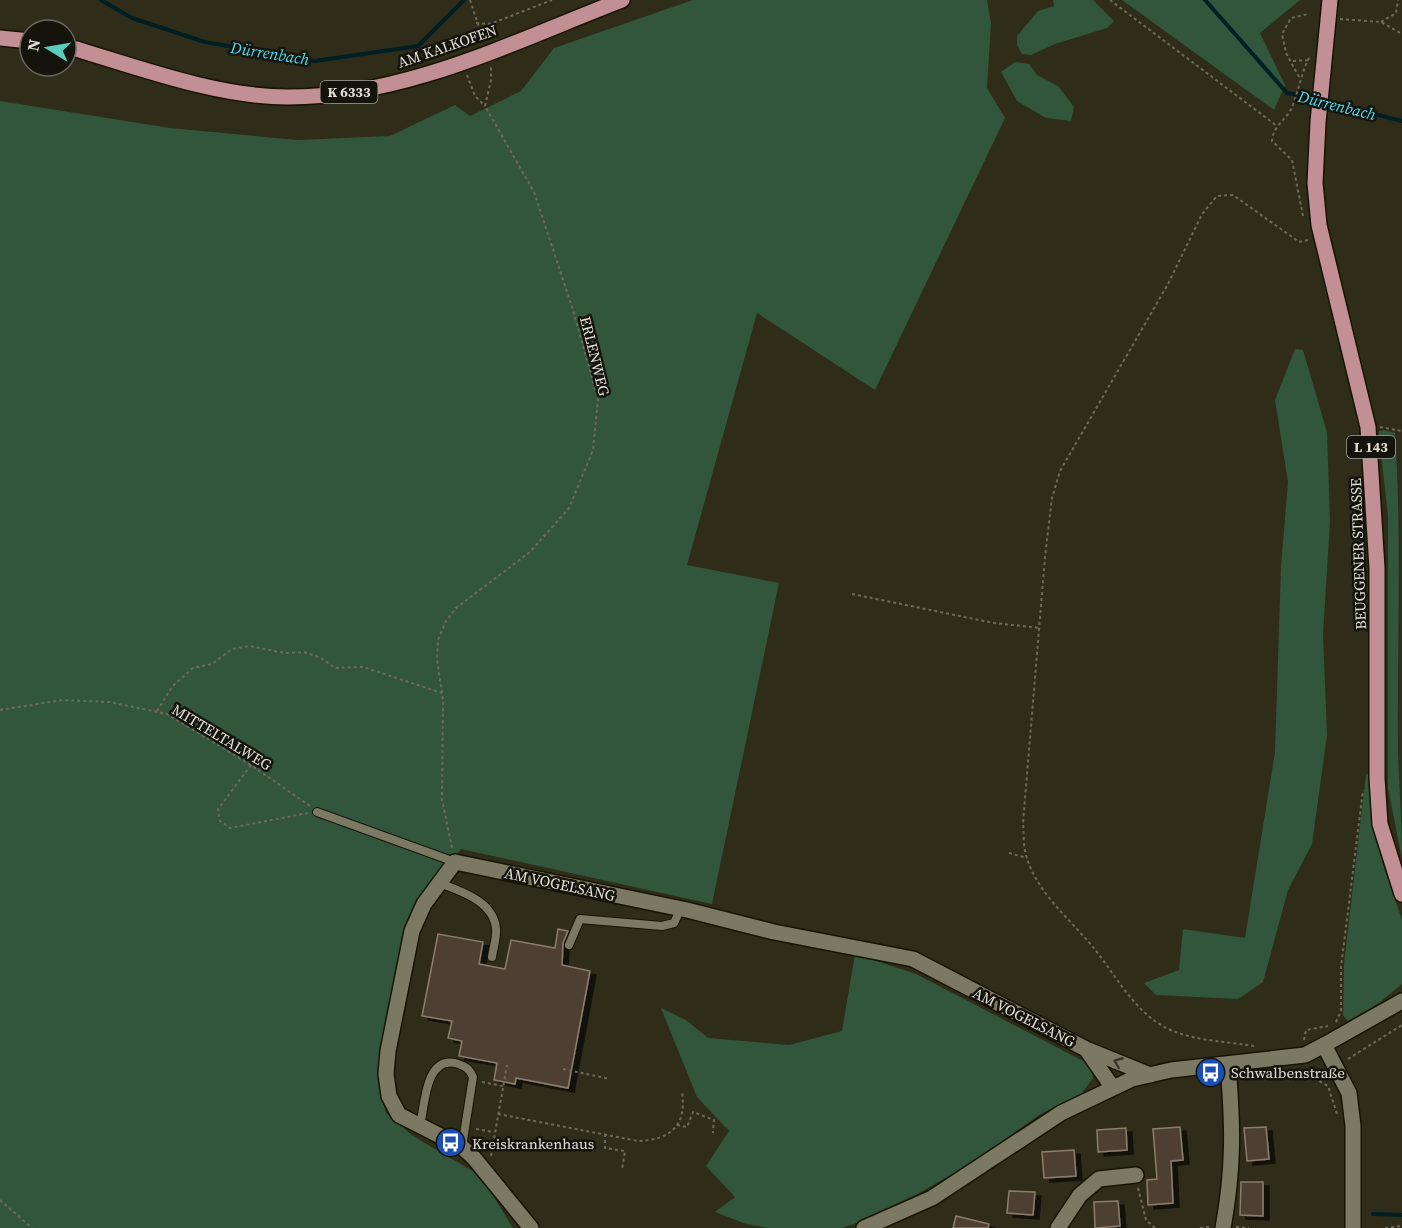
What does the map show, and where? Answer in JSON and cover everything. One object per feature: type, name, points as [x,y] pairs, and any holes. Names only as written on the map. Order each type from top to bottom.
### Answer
[{"type":"main road","name":"AM KALKOFEN","points":[[78,50],[168,76],[231,90],[286,97],[340,94],[391,85],[465,61],[622,0]]},
{"type":"main road","name":"BEUGGENER STRASSE","points":[[1330,0],[1318,122],[1315,238],[1368,427],[1377,568],[1377,778],[1380,824],[1402,894]]},
{"type":"main road","points":[[0,38],[18,40]]},
{"type":"street","points":[[455,862],[424,904],[412,931],[402,971],[386,1074],[389,1096],[399,1115],[462,1147],[492,1177],[531,1228]]},
{"type":"street","name":"AM VOGELSANG","points":[[455,862],[681,908],[774,932],[913,959],[1086,1049],[1150,1075]]},
{"type":"street","name":"AM VOGELSANG","points":[[864,1228],[932,1198],[1061,1113],[1113,1088],[1150,1075],[1305,1055],[1402,1001]]},
{"type":"street","points":[[1324,1045],[1349,1093],[1353,1126],[1353,1228]]},
{"type":"street","name":"AM VOGELSANG","points":[[1086,1049],[1113,1088]]},
{"type":"street","points":[[1223,1228],[1233,1167],[1233,1127],[1228,1065]]},
{"type":"street","points":[[1058,1228],[1080,1195],[1099,1179],[1136,1175]]},
{"type":"lane","points":[[317,812],[455,862]]},
{"type":"lane","points":[[438,883],[475,897],[488,912],[496,931],[492,957]]},
{"type":"lane","points":[[569,945],[580,919],[662,926],[674,923],[681,908]]},
{"type":"lane","points":[[420,1127],[432,1073],[438,1064],[447,1062],[464,1065],[469,1069],[473,1080],[462,1147]]},
{"type":"path","points":[[476,23],[490,24],[552,0]]},
{"type":"path","points":[[1110,0],[1277,126]]},
{"type":"path","points":[[1399,0],[1402,4]]},
{"type":"path","points":[[1380,22],[1396,13],[1399,0]]},
{"type":"path","points":[[470,2],[484,42]]},
{"type":"path","points":[[1299,77],[1282,43],[1282,34],[1291,18],[1308,14]]},
{"type":"path","points":[[1340,19],[1380,22],[1402,34]]},
{"type":"path","points":[[1292,61],[1308,60],[1299,77],[1292,110],[1277,126],[1272,141],[1292,160],[1304,221]]},
{"type":"path","name":"ERLENWEG","points":[[455,862],[442,800],[442,693],[437,660],[438,640],[446,621],[470,595],[530,552],[569,508],[593,450],[597,399],[573,310],[534,192],[485,106],[475,96],[467,77],[465,61]]},
{"type":"path","points":[[485,106],[491,80],[491,63]]},
{"type":"path","points":[[1263,1060],[1262,1048],[1182,1034],[1161,1025],[1140,1007],[1092,945],[1063,916],[1039,882],[1027,858],[1023,823],[1041,628],[1045,557],[1052,498],[1060,471],[1168,284],[1182,251],[1209,203],[1217,196],[1233,195],[1299,242],[1315,238]]},
{"type":"path","points":[[1306,230],[1315,238]]},
{"type":"path","points":[[1368,427],[1402,431]]},
{"type":"path","points":[[852,594],[994,623],[1041,628]]},
{"type":"path","points":[[157,711],[172,687],[193,668],[212,664],[232,649],[249,646],[285,653],[304,652],[321,658],[335,668],[363,667],[442,693]]},
{"type":"path","name":"MITTELTALWEG","points":[[0,710],[62,700],[109,702],[167,714],[251,765],[317,812]]},
{"type":"path","points":[[251,765],[218,808],[220,821],[230,828],[317,812]]},
{"type":"path","points":[[1338,1117],[1328,1086],[1310,1076],[1305,1055],[1304,1035],[1306,1030],[1335,1023],[1341,1011],[1341,967],[1363,790]]},
{"type":"path","points":[[1009,853],[1027,858]]},
{"type":"path","points":[[492,1177],[491,1148],[507,1065]]},
{"type":"path","points":[[563,1069],[610,1079]]},
{"type":"path","points":[[473,1080],[503,1086]]},
{"type":"path","points":[[498,1114],[638,1141],[656,1140],[671,1132],[677,1125],[684,1107],[682,1092]]},
{"type":"path","points":[[677,1125],[687,1127],[693,1112],[714,1120],[713,1133]]},
{"type":"path","points":[[465,1128],[494,1132]]},
{"type":"path","points":[[605,1134],[605,1148],[625,1151],[622,1169]]},
{"type":"path","points":[[1136,1175],[1146,1220],[1155,1228]]},
{"type":"path","points":[[0,1200],[32,1228]]},
{"type":"path","points":[[1385,1228],[1402,1226]]},
{"type":"green space","points":[[693,0],[987,0],[991,23],[987,88],[1005,118],[875,390],[757,313],[687,565],[779,583],[712,904],[461,849],[421,896],[404,938],[394,980],[380,1090],[386,1113],[413,1136],[481,1176],[513,1228],[0,1228],[0,101],[170,128],[298,140],[390,136],[455,105],[470,116],[521,91],[554,48]]},
{"type":"green space","points":[[1053,0],[1093,0],[1114,21],[1107,28],[1055,44],[1031,55],[1022,54],[1017,45],[1017,36],[1038,11],[1054,6]]},
{"type":"green space","points":[[1122,0],[1300,0],[1260,33],[1285,85],[1274,110]]},
{"type":"green space","points":[[1015,62],[1029,64],[1037,75],[1058,86],[1074,107],[1071,121],[1046,118],[1017,101],[1001,72]]},
{"type":"green space","points":[[1295,349],[1303,350],[1327,432],[1330,522],[1323,634],[1327,735],[1312,844],[1288,890],[1263,982],[1238,999],[1156,995],[1144,983],[1179,970],[1183,929],[1245,938],[1275,752],[1281,566],[1288,482],[1275,400]]},
{"type":"green space","points":[[1379,431],[1395,433],[1397,473],[1398,750],[1402,859],[1388,788],[1388,516],[1379,436]]},
{"type":"green space","points":[[1366,774],[1370,774],[1372,812],[1382,861],[1402,920],[1402,984],[1379,1003],[1348,1021],[1343,1015],[1344,964]]},
{"type":"green space","points":[[855,954],[916,974],[1083,1061],[1092,1068],[1093,1078],[1082,1093],[1039,1115],[976,1160],[916,1195],[854,1224],[841,1228],[768,1228],[746,1224],[715,1212],[735,1197],[706,1166],[729,1131],[697,1097],[661,1008],[686,1020],[708,1038],[789,1045],[842,1031]]},
{"type":"building","points":[[558,929],[568,931],[563,943],[562,965],[590,971],[568,1088],[516,1078],[515,1084],[494,1080],[497,1063],[459,1056],[462,1041],[448,1038],[452,1021],[422,1016],[438,934],[483,942],[479,964],[505,969],[511,940],[555,948]]},
{"type":"building","points":[[1180,1127],[1183,1160],[1171,1161],[1173,1203],[1148,1205],[1147,1180],[1157,1179],[1153,1129]]},
{"type":"building","points":[[1266,1127],[1269,1159],[1247,1161],[1244,1128]]},
{"type":"building","points":[[1126,1128],[1127,1150],[1098,1152],[1097,1130]]},
{"type":"building","points":[[1074,1150],[1076,1176],[1044,1178],[1042,1152]]},
{"type":"building","points":[[1241,1182],[1263,1182],[1263,1216],[1240,1215]]},
{"type":"building","points":[[1009,1191],[1035,1192],[1033,1215],[1007,1213]]},
{"type":"building","points":[[1118,1201],[1120,1226],[1095,1228],[1094,1202]]},
{"type":"building","points":[[956,1216],[989,1224],[988,1228],[953,1228]]},
{"type":"waterway","name":"Dürrenbach","points":[[101,0],[132,18],[205,42],[315,61],[418,46],[464,0]]},
{"type":"waterway","name":"Dürrenbach","points":[[1205,0],[1287,93],[1318,99]]},
{"type":"waterway","name":"Dürrenbach","points":[[1325,101],[1402,121]]},
{"type":"waterway","points":[[1373,1214],[1402,1215]]},
{"type":"place","name":"Schwalbenstraße","points":[[1210,1072]]},
{"type":"place","name":"Kreiskrankenhaus","points":[[451,1143]]}]
